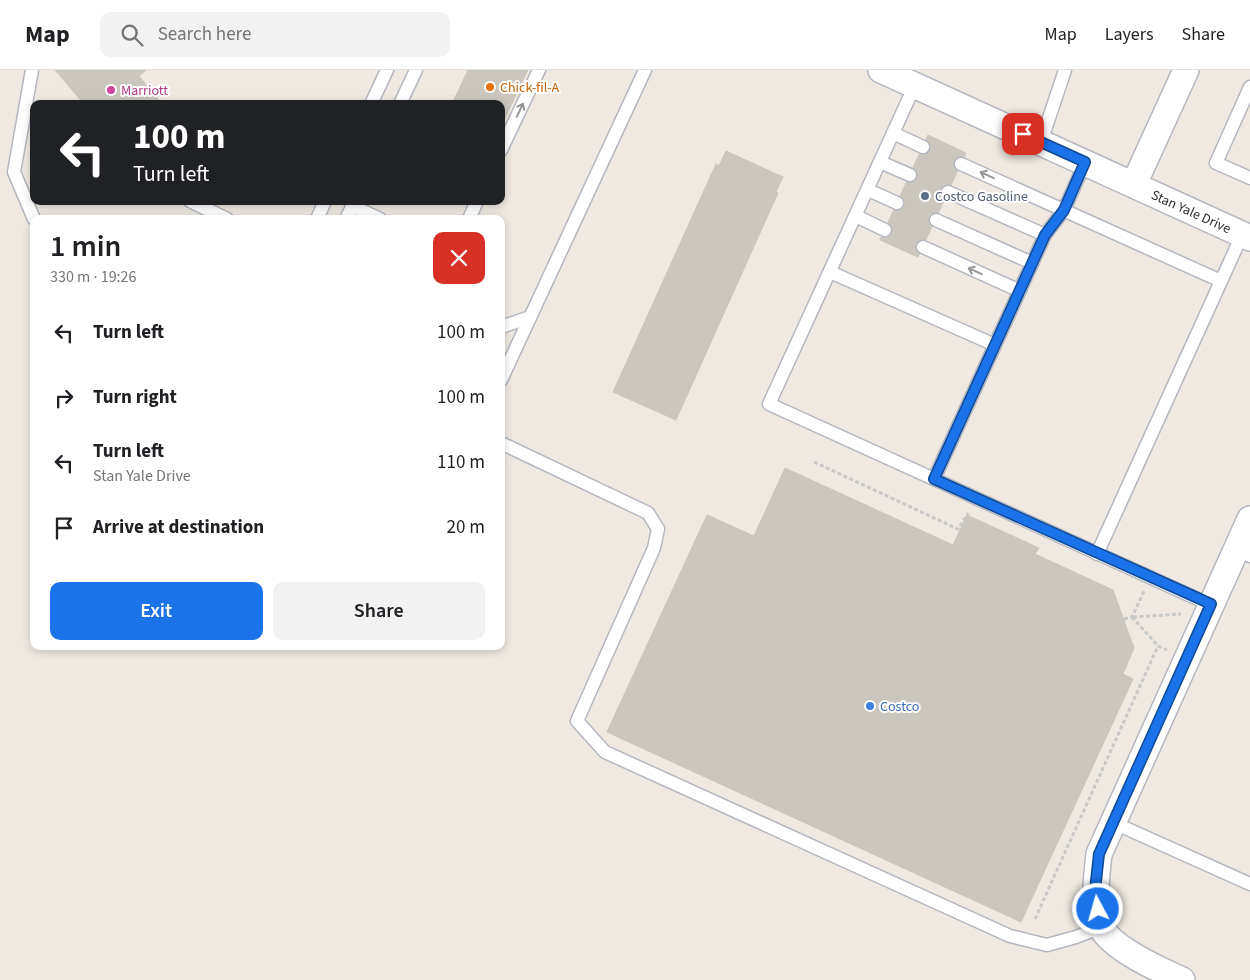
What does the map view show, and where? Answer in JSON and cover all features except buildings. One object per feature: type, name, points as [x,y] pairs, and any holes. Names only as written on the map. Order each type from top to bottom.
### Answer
[{"type":"street","name":"Stan Yale Drive","points":[[881,70],[1246,236]]},
{"type":"street","points":[[1134,184],[1186,70]]},
{"type":"street","points":[[1166,977],[1123,950],[1101,928],[1095,890],[1099,854],[1211,604],[1243,553],[1250,519]]},
{"type":"lane","points":[[32,70],[14,172],[32,215]]},
{"type":"lane","points":[[373,100],[387,70]]},
{"type":"lane","points":[[402,100],[416,70]]},
{"type":"lane","points":[[505,142],[539,70]]},
{"type":"lane","points":[[505,371],[645,70]]},
{"type":"lane","points":[[1040,142],[1065,70]]},
{"type":"lane","points":[[915,86],[769,404],[1211,604]]},
{"type":"lane","points":[[1250,87],[1216,163],[1250,178]]},
{"type":"lane","points":[[893,133],[923,147]]},
{"type":"lane","points":[[880,162],[910,175]]},
{"type":"lane","points":[[934,479],[1045,235],[1064,210],[1085,162]]},
{"type":"lane","points":[[961,164],[1221,281]]},
{"type":"lane","points":[[868,190],[897,203]]},
{"type":"lane","points":[[948,192],[1045,235]]},
{"type":"lane","points":[[198,205],[219,215]]},
{"type":"lane","points":[[355,205],[373,215]]},
{"type":"lane","points":[[856,216],[885,230]]},
{"type":"lane","points":[[936,220],[1032,263]]},
{"type":"lane","points":[[1097,554],[1221,281],[1246,236]]},
{"type":"lane","points":[[923,247],[1020,291]]},
{"type":"lane","points":[[830,272],[995,345]]},
{"type":"lane","points":[[505,325],[530,316]]},
{"type":"lane","points":[[505,445],[648,513],[658,529],[654,548],[577,722],[605,752],[1010,936],[1047,945],[1101,928]]},
{"type":"lane","points":[[1112,822],[1250,884]]},
{"type":"path","points":[[814,462],[958,530],[966,512],[975,516]]},
{"type":"path","points":[[1132,617],[1150,578]]},
{"type":"path","points":[[1134,590],[1143,594]]},
{"type":"path","points":[[1124,619],[1184,614]]},
{"type":"path","points":[[1132,617],[1158,646],[1187,659]]},
{"type":"path","points":[[1035,919],[1158,646]]},
{"type":"place","name":"Chick-fil-A","points":[[490,87]]},
{"type":"place","name":"Marriott","points":[[111,90]]},
{"type":"place","name":"Costco Gasoline","points":[[925,196]]},
{"type":"place","name":"Costco","points":[[870,706]]},
{"type":"route","points":[[1023,134],[1085,162],[1064,210],[1045,235],[934,479],[1211,604],[1099,854],[1095,890],[1098,909]]}]
